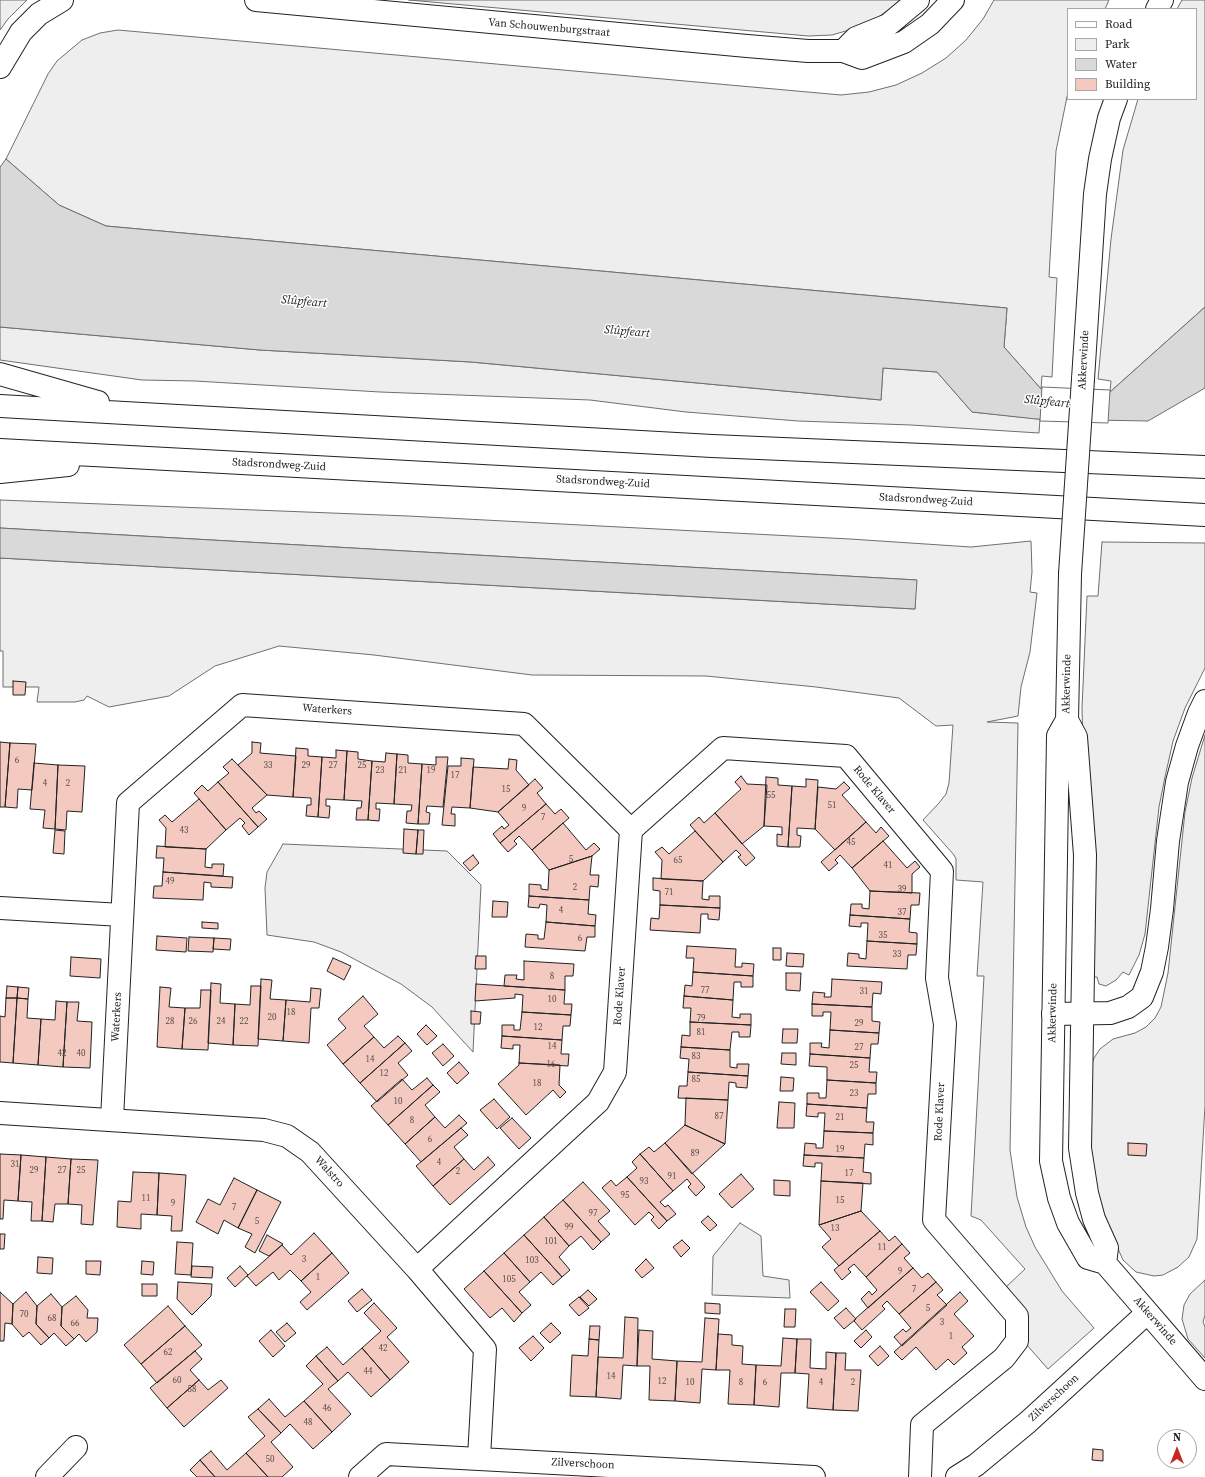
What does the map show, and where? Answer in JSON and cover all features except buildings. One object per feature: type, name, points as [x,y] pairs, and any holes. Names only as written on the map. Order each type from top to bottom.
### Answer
[{"type":"main road","points":[[0,67],[21,32],[39,14],[62,0]]},
{"type":"main road","name":"Van Schouwenburgstraat","points":[[256,0],[755,47],[808,51],[843,51],[862,58],[904,42],[930,24],[953,0]]},
{"type":"main road","points":[[843,51],[856,38],[888,25],[918,0]]},
{"type":"main road","name":"Akkerwinde","points":[[1116,100],[1109,118],[1095,194],[1070,574],[1067,720],[1058,736],[1052,1014],[1051,1161],[1059,1198],[1068,1223],[1088,1258],[1105,1263],[1205,1379]]},
{"type":"main road","points":[[0,374],[135,413]]},
{"type":"main road","points":[[0,406],[712,446],[1205,467]]},
{"type":"main road","name":"Stadsrondweg-Zuid","points":[[0,450],[1205,515]]},
{"type":"main road","points":[[0,472],[137,457]]},
{"type":"main road","points":[[1052,1014],[1110,1013],[1128,1007],[1142,997],[1150,978],[1162,909],[1168,841],[1177,782],[1190,740],[1205,701]]},
{"type":"main road","name":"Waterkers","points":[[112,1119],[128,802],[242,704],[524,724],[631,830]]},
{"type":"main road","name":"Akkerwinde","points":[[1067,720],[1076,737],[1085,855],[1080,1148],[1087,1193],[1094,1219],[1107,1248],[1105,1263]]},
{"type":"main road","name":"Rode Klaver","points":[[417,1269],[598,1102],[615,1072],[631,830],[723,748],[846,756],[942,872],[938,978],[945,1024],[934,1220],[1018,1316],[1018,1341],[1004,1358],[922,1425],[920,1477]]},
{"type":"main road","points":[[0,908],[122,915]]},
{"type":"main road","name":"Walstro","points":[[0,1113],[112,1119],[264,1130],[287,1136],[310,1152],[417,1269],[485,1350],[479,1458]]},
{"type":"main road","name":"Zilverschoon","points":[[956,1477],[976,1465],[1028,1422],[1147,1313]]},
{"type":"main road","points":[[47,1477],[76,1448]]},
{"type":"main road","name":"Zilverschoon","points":[[360,1477],[386,1454],[479,1458],[752,1476],[814,1477]]},
{"type":"green space","points":[[0,0],[27,0],[8,19],[0,30]]},
{"type":"green space","points":[[409,0],[903,0],[871,22],[832,35],[808,36]]},
{"type":"green space","points":[[994,0],[1109,0],[1105,8],[1067,8],[1067,97],[1056,151],[1049,277],[1057,278],[1052,377],[1042,376],[1041,389],[1004,347],[1007,308],[106,226],[59,205],[6,159],[48,74],[57,61],[82,40],[100,33],[118,30],[841,95],[869,92],[896,85],[922,73],[946,58],[966,40],[983,19]]},
{"type":"green space","points":[[1182,0],[1205,0],[1205,307],[1110,392],[1111,381],[1098,379],[1111,239],[1123,150],[1138,100],[1197,100],[1197,8],[1178,8]]},
{"type":"green space","points":[[0,327],[260,350],[471,362],[881,400],[883,368],[937,372],[972,412],[1040,419],[1039,433],[911,425],[798,421],[686,412],[590,400],[380,392],[195,381],[142,380],[0,360]]},
{"type":"green space","points":[[0,500],[408,516],[850,539],[971,547],[1031,541],[1032,572],[1030,592],[1037,593],[1030,652],[1021,687],[1018,716],[987,722],[1018,723],[1010,1150],[1017,1197],[1026,1227],[1035,1247],[1062,1291],[1094,1328],[1048,1369],[1026,1344],[1028,1336],[1027,1317],[1005,1288],[1025,1269],[981,1220],[971,1216],[984,976],[977,976],[983,882],[956,880],[956,859],[954,855],[923,820],[946,794],[949,783],[953,725],[936,726],[899,698],[816,687],[706,676],[532,675],[374,655],[279,646],[215,666],[169,696],[109,707],[87,696],[84,700],[75,702],[37,702],[39,687],[3,687],[3,651],[0,651],[0,558],[915,609],[916,580],[0,528]]},
{"type":"green space","points":[[1102,542],[1205,543],[1205,668],[1185,708],[1173,741],[1159,807],[1145,934],[1139,955],[1129,975],[1123,972],[1116,980],[1106,986],[1099,984],[1097,977],[1089,977],[1082,708],[1087,596],[1098,596]]},
{"type":"green space","points":[[1205,735],[1205,1106],[1197,1239],[1189,1257],[1178,1267],[1163,1275],[1154,1276],[1136,1272],[1123,1260],[1103,1215],[1091,1168],[1090,1069],[1094,1058],[1100,1049],[1113,1039],[1135,1033],[1146,1027],[1155,1018],[1161,1007],[1168,973],[1185,812],[1192,778]]},
{"type":"green space","points":[[283,844],[447,851],[481,885],[473,1052],[432,1007],[401,984],[341,952],[314,942],[267,935],[265,888],[267,872]]},
{"type":"green space","points":[[740,1223],[761,1236],[763,1276],[789,1280],[790,1298],[712,1295],[713,1256]]},
{"type":"green space","points":[[1205,1280],[1205,1315],[1203,1322],[1205,1327],[1205,1358],[1188,1339],[1182,1319],[1184,1305],[1190,1294]]},
{"type":"water","name":"Slûpfeart","points":[[6,159],[59,205],[106,226],[1007,308],[1004,347],[1041,389],[1110,392],[1205,307],[1205,388],[1148,421],[1036,419],[972,412],[937,372],[883,368],[881,400],[471,362],[260,350],[0,327],[0,167]]},
{"type":"water","points":[[0,528],[917,580],[915,609],[0,558]]},
{"type":"pier","points":[[1042,387],[1110,390],[1108,423],[1040,421]]}]
